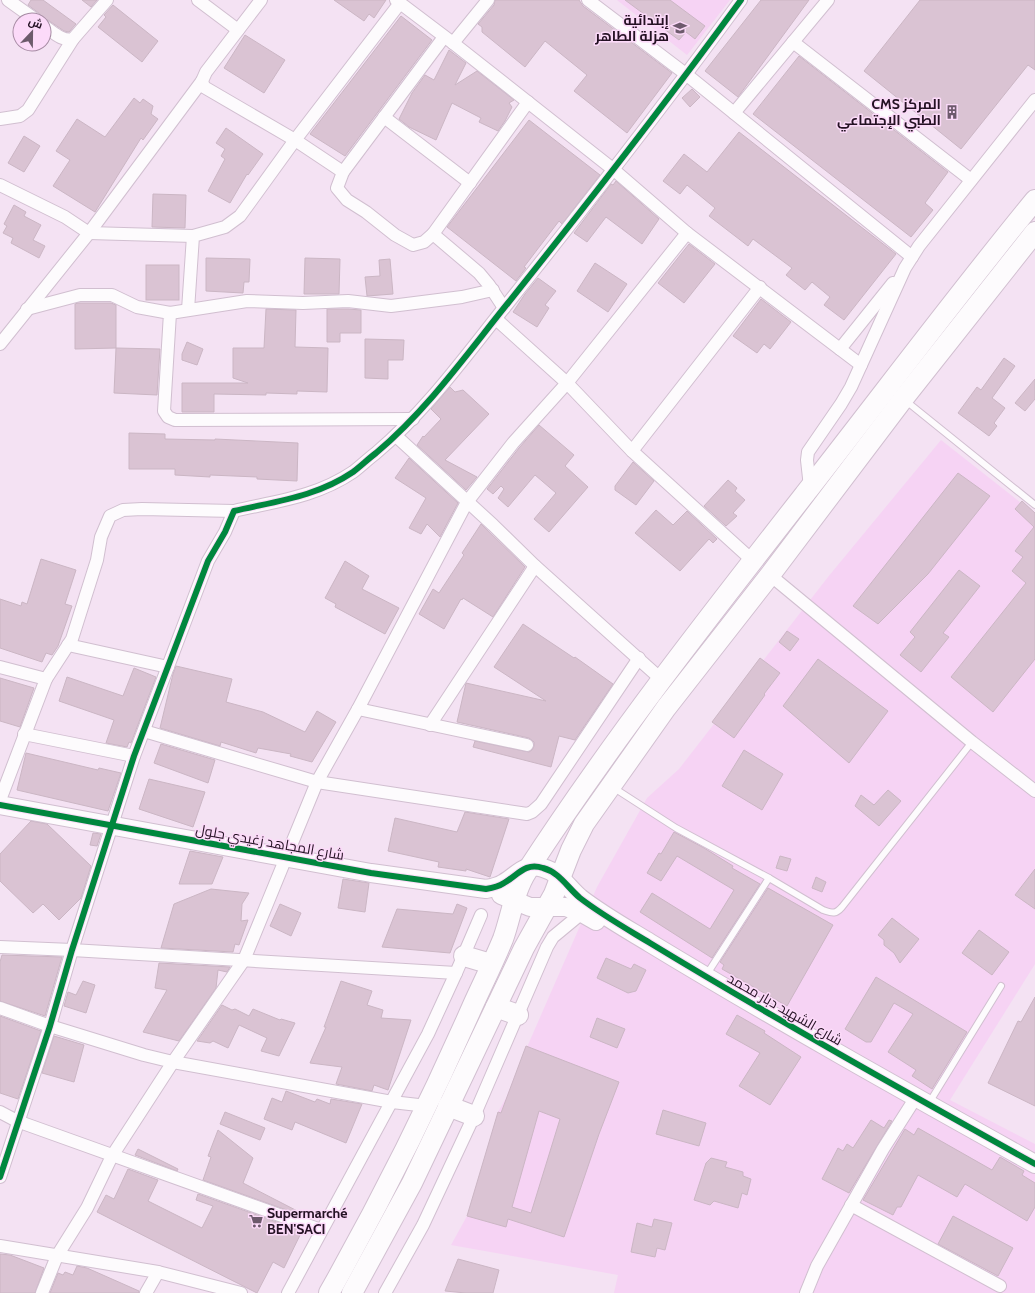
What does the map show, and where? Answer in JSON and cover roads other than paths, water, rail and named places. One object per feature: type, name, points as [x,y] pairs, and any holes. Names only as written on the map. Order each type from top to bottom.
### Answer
[{"type":"main road","points":[[329,1293],[391,1180],[455,1048],[502,940],[521,882],[531,866],[594,773],[752,560],[1035,200]]},
{"type":"main road","points":[[352,1293],[412,1183],[530,936],[547,907],[571,850],[584,824],[666,708],[770,575],[903,399],[1035,232]]},
{"type":"main road","points":[[460,964],[491,964]]},
{"type":"main road","points":[[496,1007],[518,1015]]},
{"type":"main road","points":[[448,1106],[474,1116]]},
{"type":"street","points":[[8,0],[25,12]]},
{"type":"street","points":[[0,119],[20,116],[28,110],[73,39],[106,0]]},
{"type":"street","points":[[198,0],[238,30]]},
{"type":"street","points":[[0,344],[89,233],[202,81],[206,72],[261,0]]},
{"type":"street","points":[[488,0],[448,40],[384,117],[343,172],[337,188],[347,200],[366,212],[395,235],[413,245],[424,242],[433,234],[528,102]]},
{"type":"street","points":[[588,0],[687,75],[912,257]]},
{"type":"street","points":[[0,800],[46,679],[72,639],[97,560],[101,537],[110,516],[123,510],[142,509],[234,511],[292,499],[327,488],[354,471],[396,436],[434,396],[614,170],[687,75],[741,0]]},
{"type":"street","points":[[734,113],[828,0]]},
{"type":"street","points":[[0,185],[65,217],[89,233],[193,236],[224,227],[240,216],[398,1],[614,170],[687,233],[860,364]]},
{"type":"street","points":[[52,31],[63,39],[73,39]]},
{"type":"street","points":[[793,42],[971,180]]},
{"type":"street","points":[[202,81],[204,87],[295,140],[343,172]]},
{"type":"street","points":[[840,349],[905,268],[971,180],[1035,100]]},
{"type":"street","points":[[384,117],[470,183]]},
{"type":"street","points":[[42,1293],[57,1256],[87,1208],[112,1156],[173,1062],[244,960],[317,782],[358,709],[467,502],[514,443],[567,383],[687,233]]},
{"type":"street","points":[[433,234],[479,273],[493,290],[504,308]]},
{"type":"street","points":[[188,310],[193,236]]},
{"type":"street","points":[[810,487],[807,460],[810,448],[841,404],[905,268]]},
{"type":"street","points":[[632,451],[760,287]]},
{"type":"street","points":[[27,309],[80,295],[112,296],[137,307],[170,313],[247,301],[303,303],[348,301],[391,306],[462,297],[493,290]]},
{"type":"street","points":[[170,313],[164,411],[168,417],[175,420],[412,419]]},
{"type":"street","points":[[496,319],[567,383],[632,451],[752,560]]},
{"type":"street","points":[[396,436],[493,525],[534,566],[662,680]]},
{"type":"street","points":[[0,1177],[17,1121],[50,1026],[72,950],[134,756],[208,561],[225,532],[234,511]]},
{"type":"street","points":[[430,725],[534,566]]},
{"type":"street","points":[[770,575],[972,742],[1035,791]]},
{"type":"street","points":[[68,645],[168,667]]},
{"type":"street","points":[[144,731],[317,782],[526,814],[532,812],[541,804],[639,658]]},
{"type":"street","points":[[0,667],[46,679]]},
{"type":"street","points":[[358,709],[527,745]]},
{"type":"street","points":[[24,734],[134,756]]},
{"type":"street","name":"شارع المجاهد زغيدي جلول","points":[[0,805],[286,856],[371,873],[486,889],[514,901]]},
{"type":"street","name":"شارع الشهيد دبار محمد","points":[[531,866],[544,868],[556,874],[572,892],[649,948],[920,1104],[1035,1164]]},
{"type":"street","name":"شارع المجاهد زغيدي جلول","points":[[486,889],[500,886],[524,868],[531,866]]},
{"type":"street","name":"شارع الشهيد دبار محمد","points":[[514,901],[530,907],[566,907],[582,913],[706,976],[1035,1174]]},
{"type":"street","points":[[385,1293],[423,1225],[474,1116],[547,947],[553,937],[582,913]]},
{"type":"street","points":[[288,1293],[428,1034],[481,915]]},
{"type":"street","points":[[0,947],[244,960],[460,964]]},
{"type":"street","points":[[0,1008],[50,1026],[144,1055],[173,1062],[392,1102],[427,1106]]},
{"type":"street","points":[[806,1293],[817,1266],[883,1149],[920,1104]]},
{"type":"street","points":[[0,1112],[17,1121],[112,1156],[321,1230]]},
{"type":"street","points":[[851,1205],[1000,1286]]},
{"type":"street","points":[[0,1246],[158,1272],[241,1293]]},
{"type":"street","points":[[146,1293],[158,1272]]},
{"type":"lane","points":[[903,399],[1035,505]]},
{"type":"lane","points":[[610,786],[676,828],[769,878],[823,910],[832,913],[838,912],[972,742]]},
{"type":"lane","points":[[706,976],[769,878]]},
{"type":"lane","points":[[920,1104],[1000,986]]},
{"type":"place","name":"إبتدائية هزلة الطاهر","points":[[680,28]]},
{"type":"place","name":"CMS المركز الطبي الإجتماعي","points":[[952,112]]},
{"type":"place","name":"Supermarché BEN'SACI","points":[[256,1221]]}]
